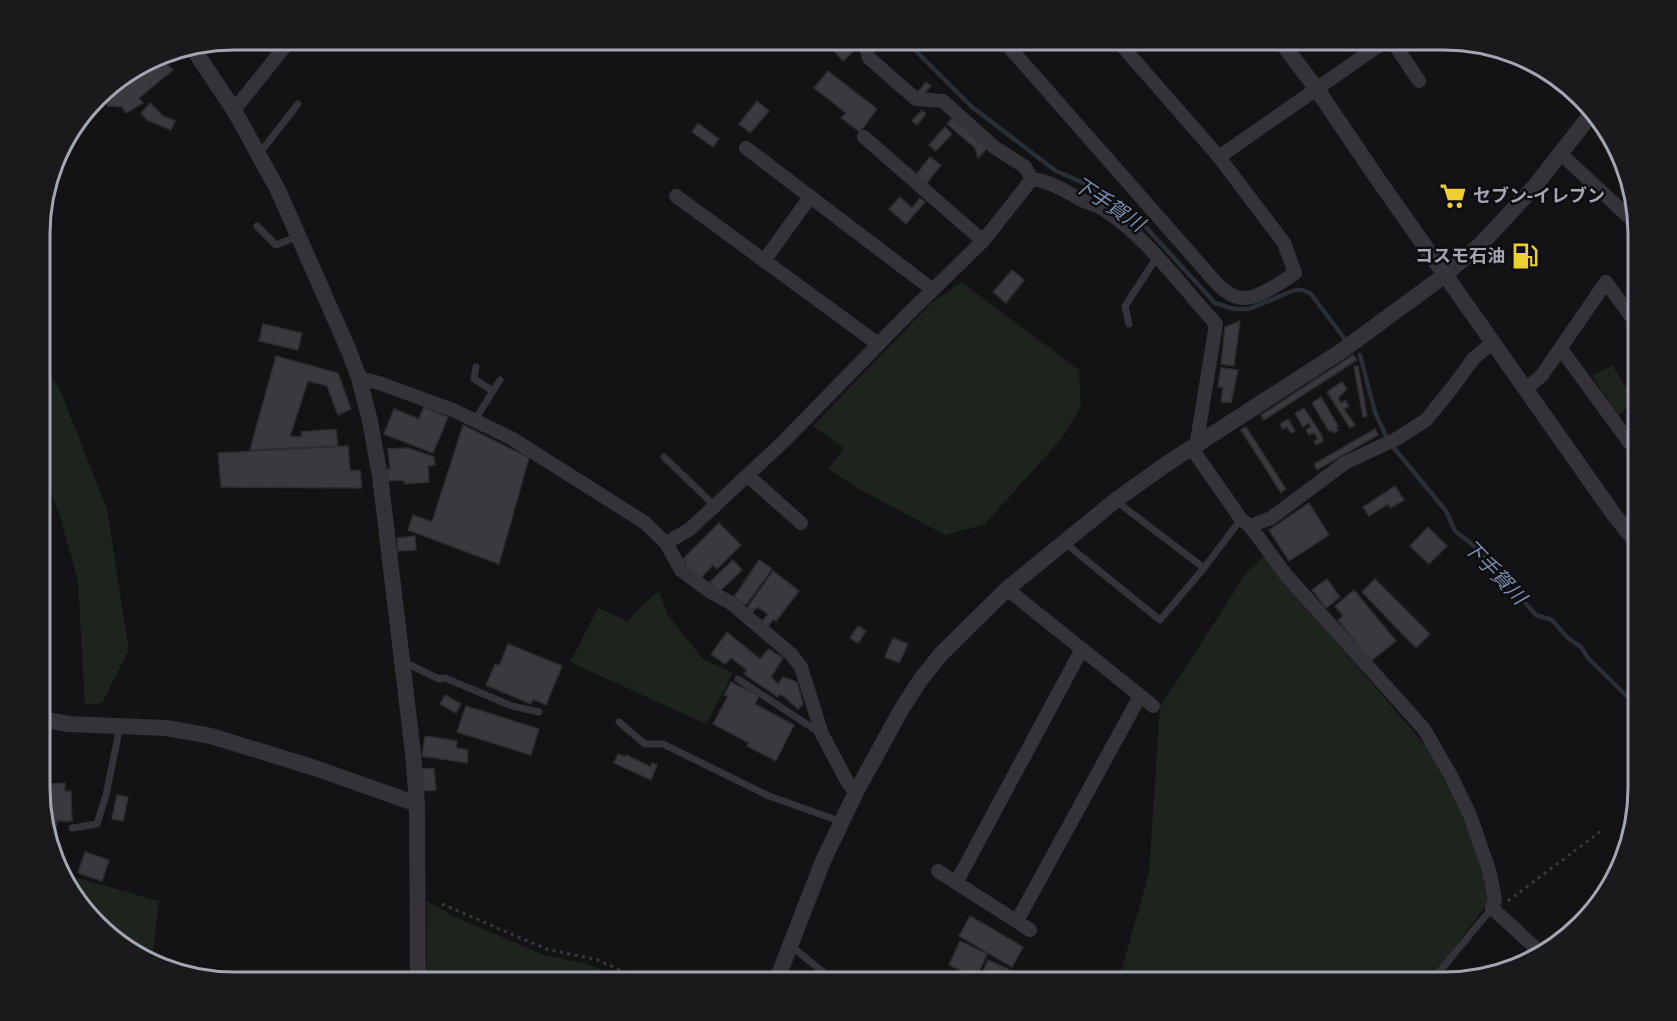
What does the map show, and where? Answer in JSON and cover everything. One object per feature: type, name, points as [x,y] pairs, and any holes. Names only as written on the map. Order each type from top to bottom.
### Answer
[{"type":"street","points":[[866,50],[868,58],[916,99],[943,101],[994,147],[1025,167],[1032,179]]},
{"type":"street","points":[[1012,50],[1219,286],[1231,296],[1246,299],[1285,281],[1294,273],[1284,243],[1219,158],[1126,50]]},
{"type":"street","points":[[1287,50],[1492,343],[1627,531]]},
{"type":"street","points":[[1219,158],[1373,50]]},
{"type":"street","points":[[1398,50],[1419,81]]},
{"type":"street","points":[[234,110],[280,52]]},
{"type":"street","points":[[196,53],[234,110],[278,190],[359,378],[370,421],[380,476],[417,804],[418,972]]},
{"type":"street","points":[[780,972],[823,861],[856,792],[921,679],[942,653],[1007,589],[1116,500],[1197,444],[1350,345],[1445,275],[1482,243],[1535,186],[1587,119]]},
{"type":"street","points":[[864,137],[983,241]]},
{"type":"street","points":[[746,148],[933,290]]},
{"type":"street","points":[[1561,154],[1626,215]]},
{"type":"street","points":[[666,543],[690,529],[748,476],[983,241],[1032,179]]},
{"type":"street","points":[[1032,179],[1046,181],[1089,204],[1102,208],[1137,236],[1157,256],[1216,324],[1195,453],[1286,575],[1424,729],[1470,815],[1489,870],[1495,898],[1492,908],[1534,947]]},
{"type":"street","points":[[676,196],[878,344]]},
{"type":"street","points":[[764,261],[810,197]]},
{"type":"street","points":[[1526,389],[1542,375],[1606,282],[1627,311]]},
{"type":"street","points":[[1245,522],[1271,518],[1346,463],[1391,441],[1426,420],[1473,359],[1492,343]]},
{"type":"street","points":[[1561,349],[1627,439]]},
{"type":"street","points":[[359,378],[390,387],[474,420],[511,438],[644,522],[666,543],[681,570],[709,591],[731,603],[791,654],[801,667],[822,734],[848,783],[856,792]]},
{"type":"street","points":[[748,476],[801,523]]},
{"type":"street","points":[[1007,589],[1153,706]]},
{"type":"street","points":[[956,883],[1082,650]]},
{"type":"street","points":[[1017,921],[1140,696]]},
{"type":"street","points":[[49,720],[69,724],[166,728],[211,736],[315,768],[417,804]]},
{"type":"street","points":[[938,872],[1030,930]]},
{"type":"lane","points":[[276,50],[280,52]]},
{"type":"lane","points":[[258,154],[298,104]]},
{"type":"lane","points":[[257,226],[276,245],[298,236]]},
{"type":"lane","points":[[1129,324],[1125,306],[1157,256]]},
{"type":"lane","points":[[476,367],[474,379],[493,392]]},
{"type":"lane","points":[[474,420],[500,380]]},
{"type":"lane","points":[[664,457],[716,506]]},
{"type":"lane","points":[[1116,500],[1204,568]]},
{"type":"lane","points":[[1063,542],[1160,620],[1245,522]]},
{"type":"lane","points":[[402,661],[439,679],[445,678],[512,706],[539,712]]},
{"type":"lane","points":[[738,679],[822,734]]},
{"type":"lane","points":[[619,722],[645,744],[663,744],[769,796],[842,822]]},
{"type":"lane","points":[[72,828],[97,824],[106,795],[120,726]]},
{"type":"lane","points":[[1440,971],[1492,908]]},
{"type":"lane","points":[[790,945],[822,972]]},
{"type":"path","points":[[1492,908],[1513,899],[1601,831]]},
{"type":"path","points":[[442,904],[546,949],[598,960],[624,972]]},
{"type":"shaded area","points":[[961,282],[1079,370],[1081,407],[1061,439],[985,524],[945,535],[861,490],[828,469],[844,448],[813,426],[931,303]]},
{"type":"shaded area","points":[[1612,365],[1627,389],[1627,408],[1618,415],[1592,376]]},
{"type":"shaded area","points":[[49,373],[60,390],[107,509],[129,650],[102,703],[85,705],[78,581],[59,513],[49,490]]},
{"type":"shaded area","points":[[1265,555],[1290,588],[1431,752],[1464,815],[1480,862],[1489,901],[1437,971],[1121,971],[1149,873],[1160,707],[1247,572]]},
{"type":"shaded area","points":[[659,590],[667,614],[703,659],[733,673],[706,724],[570,662],[598,608],[627,621]]},
{"type":"shaded area","points":[[73,877],[159,901],[153,952],[122,933],[104,917]]},
{"type":"shaded area","points":[[427,901],[457,918],[544,955],[587,964],[605,972],[427,972]]},
{"type":"building","points":[[833,50],[855,50],[843,61]]},
{"type":"building","points":[[166,63],[173,70],[139,98],[143,103],[126,113],[122,107],[108,106],[105,102],[112,95],[142,74]]},
{"type":"building","points":[[828,71],[877,109],[860,132],[841,118],[846,113],[814,88]]},
{"type":"building","points":[[926,82],[931,86],[921,97],[917,93]]},
{"type":"building","points":[[757,101],[769,111],[750,133],[739,124]]},
{"type":"building","points":[[150,103],[163,116],[175,121],[171,130],[147,120],[141,113]]},
{"type":"building","points":[[922,110],[926,114],[917,125],[912,121]]},
{"type":"building","points":[[952,118],[987,148],[978,158],[975,148],[947,124]]},
{"type":"building","points":[[698,123],[719,139],[713,147],[692,132]]},
{"type":"building","points":[[945,127],[952,134],[936,151],[929,145]]},
{"type":"building","points":[[930,157],[941,165],[926,184],[915,176]]},
{"type":"building","points":[[900,197],[912,208],[920,198],[925,202],[906,224],[889,209]]},
{"type":"building","points":[[1012,270],[1024,280],[1006,303],[993,292]]},
{"type":"building","points":[[1240,321],[1234,366],[1221,364],[1225,327]]},
{"type":"building","points":[[263,324],[302,333],[298,350],[259,341]]},
{"type":"building","points":[[1353,355],[1357,360],[1264,420],[1261,415]]},
{"type":"building","points":[[276,356],[338,373],[351,409],[338,415],[327,386],[308,381],[290,436],[302,437],[301,432],[336,429],[338,446],[250,450]]},
{"type":"building","points":[[1358,366],[1367,416],[1363,417],[1354,367]]},
{"type":"building","points":[[1221,368],[1238,370],[1231,403],[1221,402],[1223,387],[1218,387]]},
{"type":"building","points":[[1342,382],[1347,389],[1338,398],[1341,403],[1345,400],[1349,406],[1344,409],[1355,425],[1350,428],[1327,392]]},
{"type":"building","points":[[1321,397],[1338,426],[1336,427],[1338,430],[1333,433],[1329,431],[1312,403]]},
{"type":"building","points":[[424,407],[448,417],[433,453],[384,434],[394,409],[419,419]]},
{"type":"building","points":[[1304,408],[1322,436],[1323,441],[1316,445],[1314,441],[1318,439],[1314,432],[1309,435],[1306,430],[1311,427],[1309,423],[1303,427],[1295,413]]},
{"type":"building","points":[[1288,419],[1295,431],[1291,433],[1287,427],[1283,429],[1280,424]]},
{"type":"building","points":[[463,425],[529,458],[499,564],[408,530],[413,515],[432,522]]},
{"type":"building","points":[[1246,427],[1286,489],[1281,493],[1241,430]]},
{"type":"building","points":[[1375,429],[1378,435],[1317,470],[1314,464]]},
{"type":"building","points":[[348,446],[350,471],[360,470],[362,488],[221,487],[218,453]]},
{"type":"building","points":[[408,448],[434,457],[435,465],[428,466],[429,482],[404,484],[404,480],[388,481],[387,469],[390,469],[388,449]]},
{"type":"building","points":[[1395,486],[1404,500],[1391,508],[1388,504],[1369,516],[1363,507]]},
{"type":"building","points":[[1309,503],[1329,535],[1289,561],[1269,530]]},
{"type":"building","points":[[719,523],[741,545],[717,569],[713,565],[699,580],[685,566],[687,563],[683,559]]},
{"type":"building","points":[[1428,527],[1447,546],[1429,564],[1410,546]]},
{"type":"building","points":[[415,536],[416,550],[398,551],[397,538]]},
{"type":"building","points":[[733,560],[742,570],[719,592],[710,582]]},
{"type":"building","points":[[759,560],[772,569],[746,605],[734,597]]},
{"type":"building","points":[[773,571],[799,591],[776,621],[774,619],[766,629],[760,624],[768,614],[757,607],[749,616],[744,612]]},
{"type":"building","points":[[1327,579],[1340,597],[1326,608],[1312,590]]},
{"type":"building","points":[[1375,579],[1430,634],[1416,648],[1362,592]]},
{"type":"building","points":[[1354,590],[1396,641],[1371,661],[1338,620],[1343,616],[1335,606]]},
{"type":"building","points":[[858,626],[866,631],[858,643],[850,638]]},
{"type":"building","points":[[727,632],[760,659],[769,649],[783,658],[771,677],[778,684],[783,677],[797,682],[803,704],[798,709],[781,694],[778,697],[744,674],[747,670],[731,658],[725,664],[711,654]]},
{"type":"building","points":[[893,638],[908,644],[899,663],[885,657]]},
{"type":"building","points":[[508,644],[562,666],[546,705],[533,699],[531,704],[486,685],[495,664],[499,666]]},
{"type":"building","points":[[731,682],[759,696],[755,704],[794,725],[776,761],[747,746],[749,743],[713,724],[728,696],[724,695]]},
{"type":"building","points":[[445,695],[461,704],[456,713],[440,704]]},
{"type":"building","points":[[466,706],[539,729],[531,755],[457,732]]},
{"type":"building","points":[[425,736],[457,741],[456,748],[468,750],[467,763],[422,756]]},
{"type":"building","points":[[618,754],[625,757],[626,755],[651,767],[652,763],[657,765],[651,780],[614,763]]},
{"type":"building","points":[[434,768],[436,790],[423,791],[422,769]]},
{"type":"building","points":[[65,783],[65,791],[71,791],[72,821],[57,821],[57,827],[54,827],[51,811],[49,788],[51,784]]},
{"type":"building","points":[[117,795],[128,797],[123,821],[112,819]]},
{"type":"building","points":[[85,852],[109,860],[102,881],[78,873]]},
{"type":"building","points":[[970,916],[1023,947],[1012,967],[959,936]]},
{"type":"building","points":[[960,941],[987,954],[979,971],[962,971],[949,965]]},
{"type":"building","points":[[988,960],[1013,971],[983,971]]},
{"type":"waterway","name":"下手賀川","points":[[915,50],[972,107],[1056,171],[1086,184],[1143,224],[1215,303],[1234,309],[1249,309],[1295,290],[1303,290],[1311,294],[1344,338]]},
{"type":"waterway","name":"下手賀川","points":[[1360,355],[1375,412],[1386,436]]},
{"type":"waterway","name":"下手賀川","points":[[1393,447],[1446,511],[1455,531],[1472,544],[1487,561],[1500,583],[1517,594],[1536,615],[1552,620],[1627,696]]},
{"type":"place","name":"セブン-イレブン","points":[[1453,196]]},
{"type":"place","name":"コスモ石油","points":[[1525,256]]}]
